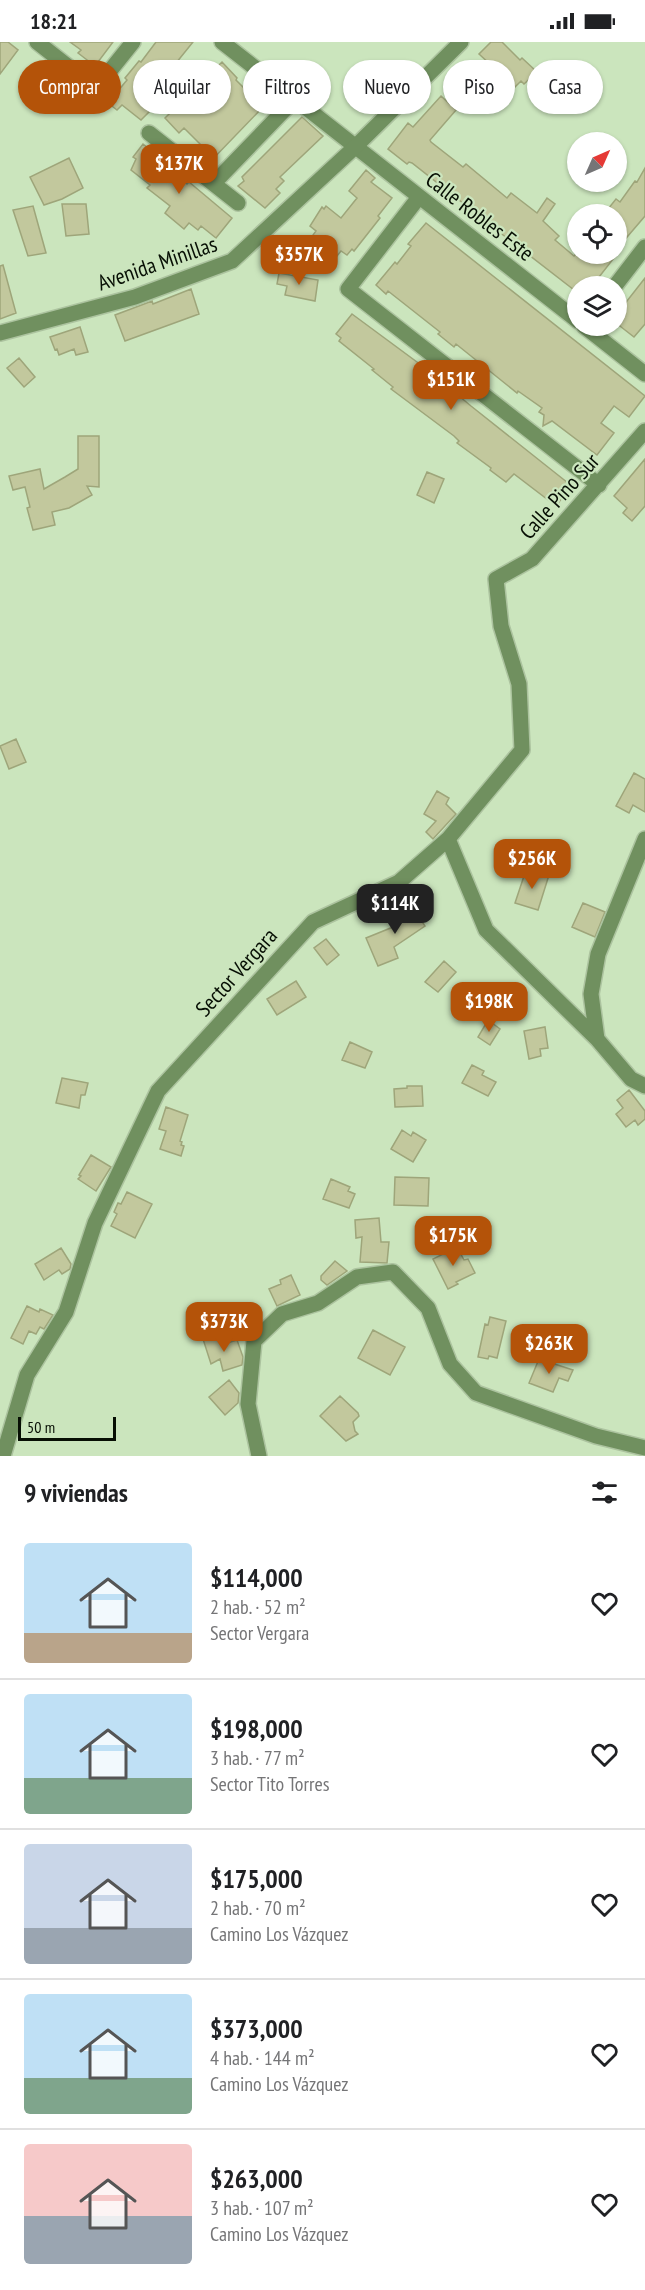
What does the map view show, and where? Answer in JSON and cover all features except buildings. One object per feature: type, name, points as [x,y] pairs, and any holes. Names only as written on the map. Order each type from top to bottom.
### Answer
[{"type":"street","points":[[37,42],[84,79],[105,77],[133,42]]},
{"type":"street","name":"Calle Robles Este","points":[[222,42],[245,60]]},
{"type":"street","name":"Avenida Minillas","points":[[0,333],[135,297],[232,261],[355,147],[461,42]]},
{"type":"street","points":[[214,183],[281,114]]},
{"type":"street","name":"Calle Robles Este","points":[[314,114],[567,312]]},
{"type":"street","points":[[149,133],[238,203]]},
{"type":"street","points":[[419,197],[348,289],[599,485]]},
{"type":"street","points":[[623,276],[645,247]]},
{"type":"street","points":[[597,336],[645,374]]},
{"type":"street","name":"Calle Pino Sur","points":[[496,579],[532,560],[645,431]]},
{"type":"street","name":"Sector Vergara","points":[[3,1456],[27,1375],[66,1312],[95,1223],[158,1091],[313,922],[399,882],[448,839],[522,750],[519,684],[501,626],[496,579]]},
{"type":"street","points":[[448,839],[486,930],[597,1039],[631,1079],[645,1086]]},
{"type":"street","points":[[597,1039],[591,994],[598,954],[645,840]]},
{"type":"street","points":[[259,1456],[248,1404],[254,1341],[282,1314],[318,1303],[357,1277],[393,1272],[428,1308],[450,1364],[476,1393],[596,1436],[645,1448]]}]
